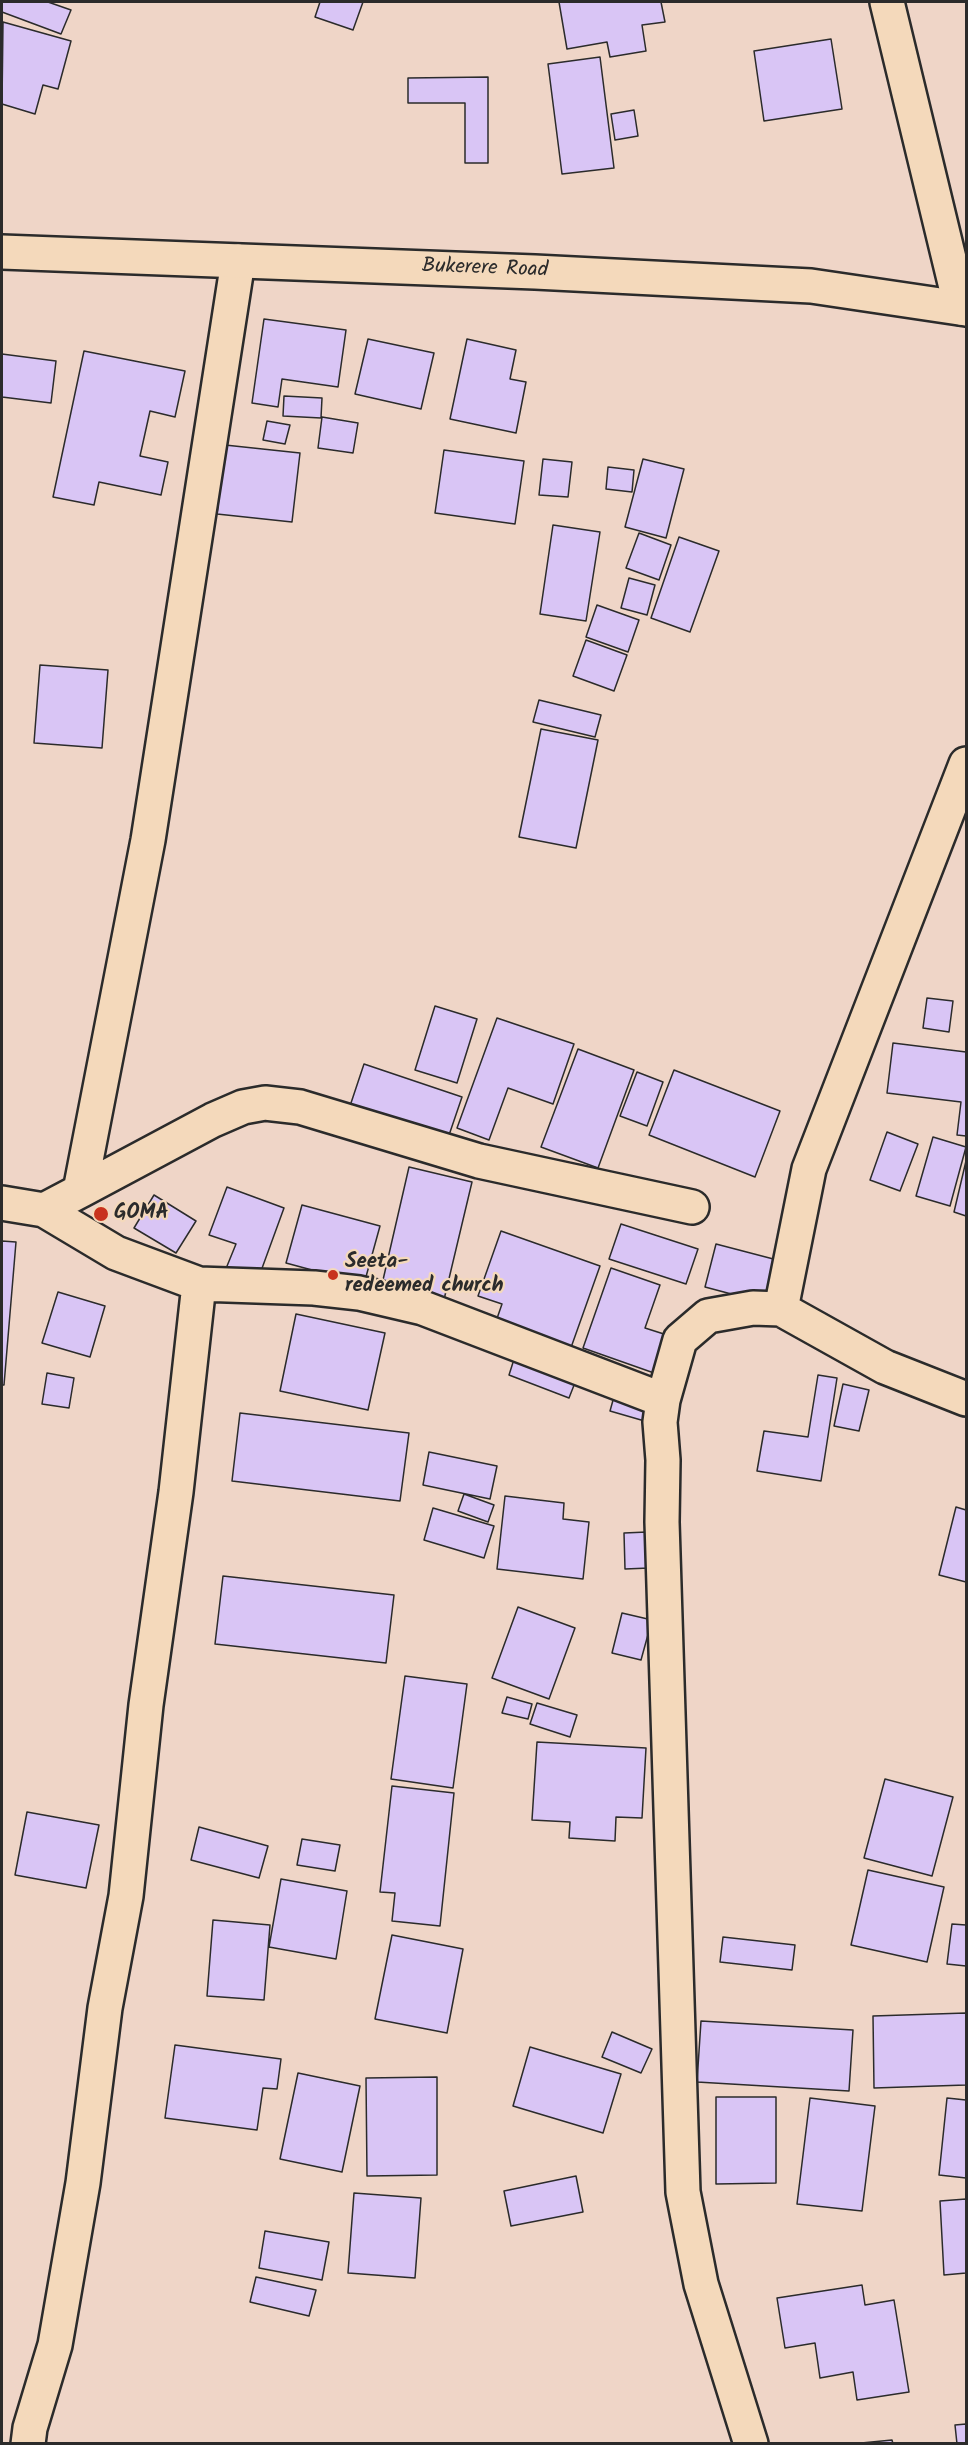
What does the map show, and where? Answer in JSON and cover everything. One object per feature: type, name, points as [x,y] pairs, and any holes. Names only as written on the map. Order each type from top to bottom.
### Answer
[{"type":"street","points":[[886,2],[964,308]]},
{"type":"street","name":"Bukerere Road","points":[[2,252],[535,272],[811,286],[964,308]]},
{"type":"street","points":[[80,1191],[148,840],[238,261]]},
{"type":"street","points":[[781,1309],[808,1169],[966,764]]},
{"type":"street","points":[[44,1210],[213,1119],[243,1107],[265,1103],[300,1107],[479,1161],[692,1207]]},
{"type":"street","points":[[2,1203],[44,1210],[116,1253],[199,1284],[325,1289],[358,1293],[423,1308],[663,1400]]},
{"type":"street","points":[[28,2444],[30,2428],[55,2345],[83,2183],[105,2008],[126,1896],[146,1705],[176,1492],[199,1284]]},
{"type":"street","points":[[751,2444],[701,2284],[683,2192],[662,1522],[663,1460],[660,1422],[663,1400],[680,1340],[708,1316],[753,1308],[781,1309],[885,1367],[966,1400]]},
{"type":"building","points":[[2,2],[48,2],[71,10],[61,34],[2,12]]},
{"type":"building","points":[[320,2],[363,2],[353,30],[315,17]]},
{"type":"building","points":[[559,2],[661,2],[665,22],[642,25],[646,51],[610,57],[607,42],[567,49]]},
{"type":"building","points":[[3,22],[71,41],[58,89],[43,85],[35,114],[2,104]]},
{"type":"building","points":[[831,39],[842,109],[764,121],[754,51]]},
{"type":"building","points":[[600,57],[614,168],[562,174],[548,64]]},
{"type":"building","points":[[488,77],[488,163],[465,163],[465,103],[408,103],[408,78]]},
{"type":"building","points":[[634,110],[638,136],[615,140],[611,114]]},
{"type":"building","points":[[264,319],[346,330],[338,387],[282,379],[278,407],[252,403]]},
{"type":"building","points":[[368,339],[434,353],[421,409],[355,394]]},
{"type":"building","points":[[467,339],[516,350],[510,379],[526,382],[516,433],[450,419]]},
{"type":"building","points":[[84,351],[185,371],[175,417],[150,411],[140,456],[168,462],[161,495],[99,482],[94,505],[53,497]]},
{"type":"building","points":[[2,354],[56,361],[51,403],[2,397]]},
{"type":"building","points":[[284,396],[322,398],[321,418],[283,416]]},
{"type":"building","points":[[322,417],[358,423],[353,453],[318,448]]},
{"type":"building","points":[[267,421],[290,425],[285,444],[263,440]]},
{"type":"building","points":[[225,445],[300,453],[292,522],[217,514]]},
{"type":"building","points":[[444,450],[524,461],[515,524],[435,513]]},
{"type":"building","points":[[543,459],[572,462],[568,497],[539,495]]},
{"type":"building","points":[[643,459],[684,469],[666,538],[625,527]]},
{"type":"building","points":[[608,467],[634,470],[632,492],[606,489]]},
{"type":"building","points":[[553,525],[600,532],[586,621],[540,614]]},
{"type":"building","points":[[639,533],[671,545],[659,580],[626,568]]},
{"type":"building","points":[[679,537],[719,551],[690,632],[651,618]]},
{"type":"building","points":[[629,578],[655,585],[647,615],[621,608]]},
{"type":"building","points":[[597,605],[639,620],[628,652],[586,637]]},
{"type":"building","points":[[586,640],[627,655],[614,691],[573,676]]},
{"type":"building","points":[[40,665],[108,670],[102,748],[34,743]]},
{"type":"building","points":[[539,700],[601,715],[595,737],[533,722]]},
{"type":"building","points":[[541,729],[598,740],[576,848],[519,837]]},
{"type":"building","points":[[927,998],[953,1001],[949,1032],[923,1028]]},
{"type":"building","points":[[435,1006],[477,1019],[457,1083],[415,1070]]},
{"type":"building","points":[[497,1018],[574,1044],[553,1104],[508,1088],[489,1140],[457,1128]]},
{"type":"building","points":[[893,1043],[966,1052],[966,1136],[957,1135],[961,1102],[887,1093]]},
{"type":"building","points":[[578,1049],[634,1070],[598,1168],[541,1147]]},
{"type":"building","points":[[364,1064],[462,1097],[447,1141],[349,1109]]},
{"type":"building","points":[[674,1070],[780,1111],[755,1177],[649,1135]]},
{"type":"building","points":[[637,1072],[663,1082],[647,1126],[620,1116]]},
{"type":"building","points":[[887,1132],[918,1144],[900,1191],[870,1180]]},
{"type":"building","points":[[933,1137],[966,1147],[950,1206],[916,1196]]},
{"type":"building","points":[[966,1161],[966,1216],[954,1212]]},
{"type":"building","points":[[409,1167],[472,1182],[442,1308],[380,1293]]},
{"type":"building","points":[[227,1187],[284,1208],[257,1282],[225,1271],[236,1244],[209,1235]]},
{"type":"building","points":[[154,1195],[196,1221],[176,1253],[134,1228]]},
{"type":"building","points":[[302,1205],[380,1226],[364,1284],[286,1263]]},
{"type":"building","points":[[621,1224],[698,1249],[686,1284],[609,1259]]},
{"type":"building","points":[[501,1231],[600,1266],[568,1356],[493,1330],[502,1304],[478,1296]]},
{"type":"building","points":[[2,1241],[16,1242],[4,1385],[2,1385]]},
{"type":"building","points":[[716,1244],[781,1261],[769,1304],[705,1287]]},
{"type":"building","points":[[611,1268],[660,1285],[645,1328],[667,1335],[654,1373],[583,1348]]},
{"type":"building","points":[[58,1292],[105,1306],[90,1357],[42,1343]]},
{"type":"building","points":[[296,1314],[385,1333],[368,1410],[280,1391]]},
{"type":"building","points":[[516,1353],[578,1375],[569,1398],[509,1375]]},
{"type":"building","points":[[47,1373],[74,1378],[69,1408],[42,1404]]},
{"type":"building","points":[[818,1375],[837,1378],[821,1481],[757,1471],[764,1431],[808,1437]]},
{"type":"building","points":[[843,1384],[869,1390],[859,1431],[834,1426]]},
{"type":"building","points":[[615,1393],[654,1405],[648,1422],[610,1411]]},
{"type":"building","points":[[240,1413],[409,1433],[400,1501],[232,1481]]},
{"type":"building","points":[[429,1452],[497,1466],[490,1499],[423,1485]]},
{"type":"building","points":[[464,1494],[494,1505],[488,1522],[458,1511]]},
{"type":"building","points":[[505,1496],[564,1503],[563,1519],[589,1522],[583,1579],[497,1569]]},
{"type":"building","points":[[956,1507],[966,1510],[966,1582],[939,1575]]},
{"type":"building","points":[[433,1508],[494,1526],[484,1558],[424,1540]]},
{"type":"building","points":[[647,1532],[649,1568],[625,1569],[624,1533]]},
{"type":"building","points":[[223,1576],[394,1595],[386,1663],[215,1644]]},
{"type":"building","points":[[518,1607],[575,1628],[549,1699],[492,1678]]},
{"type":"building","points":[[622,1613],[652,1620],[641,1660],[612,1653]]},
{"type":"building","points":[[405,1676],[467,1684],[453,1788],[391,1779]]},
{"type":"building","points":[[507,1697],[532,1704],[528,1719],[502,1713]]},
{"type":"building","points":[[537,1703],[577,1715],[570,1737],[530,1724]]},
{"type":"building","points":[[537,1742],[646,1748],[642,1818],[616,1817],[615,1841],[569,1838],[570,1822],[532,1820]]},
{"type":"building","points":[[885,1779],[953,1797],[932,1876],[864,1858]]},
{"type":"building","points":[[392,1786],[454,1793],[440,1926],[392,1921],[395,1893],[380,1892]]},
{"type":"building","points":[[27,1812],[99,1825],[86,1888],[15,1875]]},
{"type":"building","points":[[199,1827],[268,1846],[259,1878],[191,1860]]},
{"type":"building","points":[[302,1839],[340,1845],[335,1871],[297,1865]]},
{"type":"building","points":[[868,1870],[944,1887],[927,1962],[851,1945]]},
{"type":"building","points":[[281,1879],[347,1891],[336,1959],[269,1947]]},
{"type":"building","points":[[213,1920],[270,1925],[264,2000],[207,1996]]},
{"type":"building","points":[[952,1924],[966,1925],[966,1966],[947,1964]]},
{"type":"building","points":[[392,1935],[463,1949],[447,2033],[375,2019]]},
{"type":"building","points":[[723,1937],[795,1945],[792,1970],[720,1962]]},
{"type":"building","points":[[966,2013],[966,2085],[874,2088],[873,2016]]},
{"type":"building","points":[[701,2021],[853,2030],[849,2091],[697,2082]]},
{"type":"building","points":[[612,2032],[652,2049],[641,2073],[602,2057]]},
{"type":"building","points":[[175,2045],[281,2059],[277,2089],[263,2088],[257,2130],[165,2118]]},
{"type":"building","points":[[530,2047],[621,2074],[603,2133],[513,2106]]},
{"type":"building","points":[[298,2073],[360,2086],[342,2172],[280,2159]]},
{"type":"building","points":[[437,2077],[437,2175],[367,2176],[366,2078]]},
{"type":"building","points":[[716,2097],[776,2097],[776,2183],[716,2184]]},
{"type":"building","points":[[810,2098],[875,2106],[862,2211],[797,2204]]},
{"type":"building","points":[[947,2098],[966,2100],[966,2178],[939,2175]]},
{"type":"building","points":[[576,2176],[583,2212],[511,2226],[504,2191]]},
{"type":"building","points":[[354,2193],[421,2198],[415,2278],[348,2273]]},
{"type":"building","points":[[966,2199],[966,2273],[944,2275],[940,2201]]},
{"type":"building","points":[[265,2231],[329,2242],[322,2280],[259,2268]]},
{"type":"building","points":[[256,2277],[316,2290],[309,2316],[250,2302]]},
{"type":"building","points":[[862,2285],[865,2305],[894,2300],[909,2392],[857,2400],[853,2372],[820,2378],[815,2343],[785,2348],[777,2298]]},
{"type":"building","points":[[966,2424],[966,2444],[957,2444],[955,2425]]},
{"type":"building","points":[[892,2440],[893,2444],[851,2444]]},
{"type":"place","name":"GOMA","points":[[101,1214]]},
{"type":"place","name":"Seeta- redeemed church","points":[[333,1275]]}]
